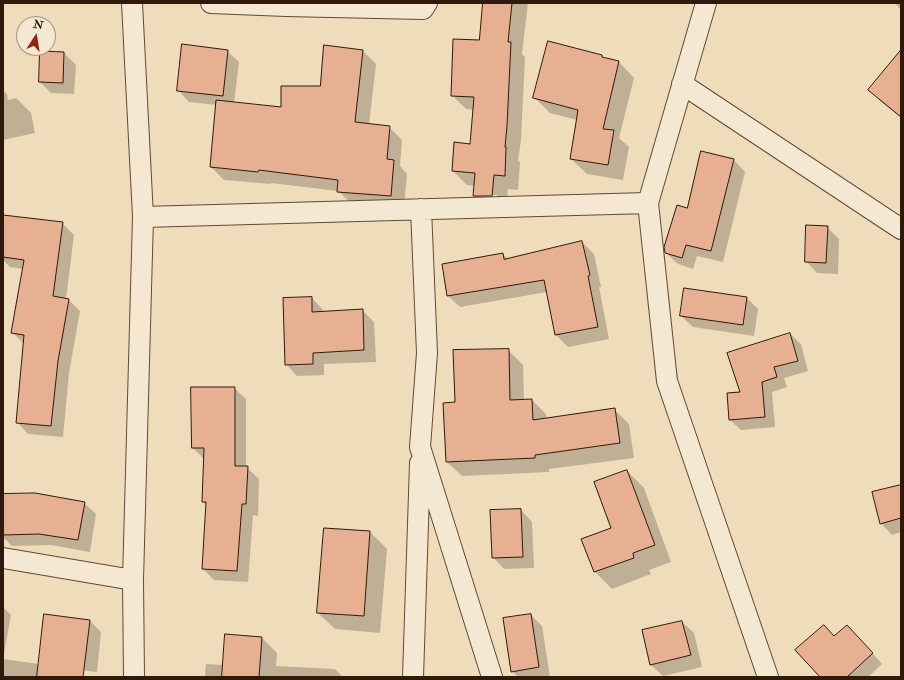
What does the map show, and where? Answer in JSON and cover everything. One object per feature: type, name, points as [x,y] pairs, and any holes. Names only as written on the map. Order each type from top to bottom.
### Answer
[{"type":"street","points":[[132,3],[143,217],[133,580],[134,677]]},
{"type":"street","points":[[211,3],[423,9],[427,3]]},
{"type":"street","points":[[706,3],[648,202],[667,381],[768,677]]},
{"type":"street","points":[[682,84],[901,229]]},
{"type":"street","points":[[143,217],[648,202]]},
{"type":"street","points":[[413,677],[420,447],[427,353],[420,209]]},
{"type":"street","points":[[420,447],[492,677]]},
{"type":"street","points":[[3,558],[133,580]]},
{"type":"building","points":[[483,3],[512,3],[508,42],[511,42],[505,147],[505,176],[494,175],[492,196],[473,196],[475,173],[452,171],[454,142],[470,144],[474,97],[451,96],[453,39],[479,40]]},
{"type":"building","points":[[548,41],[619,61],[603,129],[614,130],[608,165],[570,159],[578,110],[533,98]]},
{"type":"building","points":[[182,44],[228,50],[223,96],[177,91]]},
{"type":"building","points":[[324,45],[363,50],[355,122],[390,126],[387,159],[394,160],[391,196],[337,192],[338,180],[259,170],[258,172],[210,167],[216,100],[281,107],[281,86],[320,86]]},
{"type":"building","points":[[901,50],[901,117],[868,90]]},
{"type":"building","points":[[56,52],[64,52],[63,83],[39,82],[40,56],[56,56]]},
{"type":"building","points":[[701,151],[734,159],[711,251],[686,245],[682,258],[665,253],[664,247],[677,205],[687,208]]},
{"type":"building","points":[[3,215],[63,222],[53,296],[69,299],[58,361],[51,426],[16,423],[24,335],[11,333],[24,260],[3,257]]},
{"type":"building","points":[[806,225],[828,226],[826,263],[805,262]]},
{"type":"building","points":[[582,241],[590,275],[588,276],[598,327],[555,335],[544,280],[447,296],[442,264],[503,253],[504,259]]},
{"type":"building","points":[[684,288],[747,297],[743,325],[680,316]]},
{"type":"building","points":[[312,297],[312,312],[363,309],[364,350],[313,353],[313,364],[285,365],[283,298]]},
{"type":"building","points":[[790,333],[798,361],[774,367],[777,377],[762,382],[765,417],[729,420],[727,393],[740,392],[727,353]]},
{"type":"building","points":[[509,349],[510,400],[532,399],[533,420],[615,408],[620,443],[535,455],[535,458],[446,462],[443,403],[455,402],[453,350]]},
{"type":"building","points":[[191,387],[235,387],[235,466],[248,466],[246,504],[242,504],[237,571],[202,569],[206,502],[202,502],[204,448],[192,448]]},
{"type":"building","points":[[627,470],[655,545],[633,553],[634,558],[594,572],[581,539],[611,528],[594,482]]},
{"type":"building","points":[[901,485],[901,518],[880,524],[872,492]]},
{"type":"building","points":[[35,493],[85,502],[78,540],[39,534],[3,535],[3,494]]},
{"type":"building","points":[[521,509],[523,557],[492,558],[490,510]]},
{"type":"building","points":[[324,528],[370,531],[364,616],[317,613]]},
{"type":"building","points":[[44,614],[90,620],[83,677],[37,677]]},
{"type":"building","points":[[531,614],[539,667],[511,672],[503,618]]},
{"type":"building","points":[[682,621],[691,655],[650,665],[642,630]]},
{"type":"building","points":[[824,625],[834,636],[847,625],[873,653],[847,677],[820,677],[795,650]]},
{"type":"building","points":[[225,634],[262,637],[259,677],[222,677]]}]
